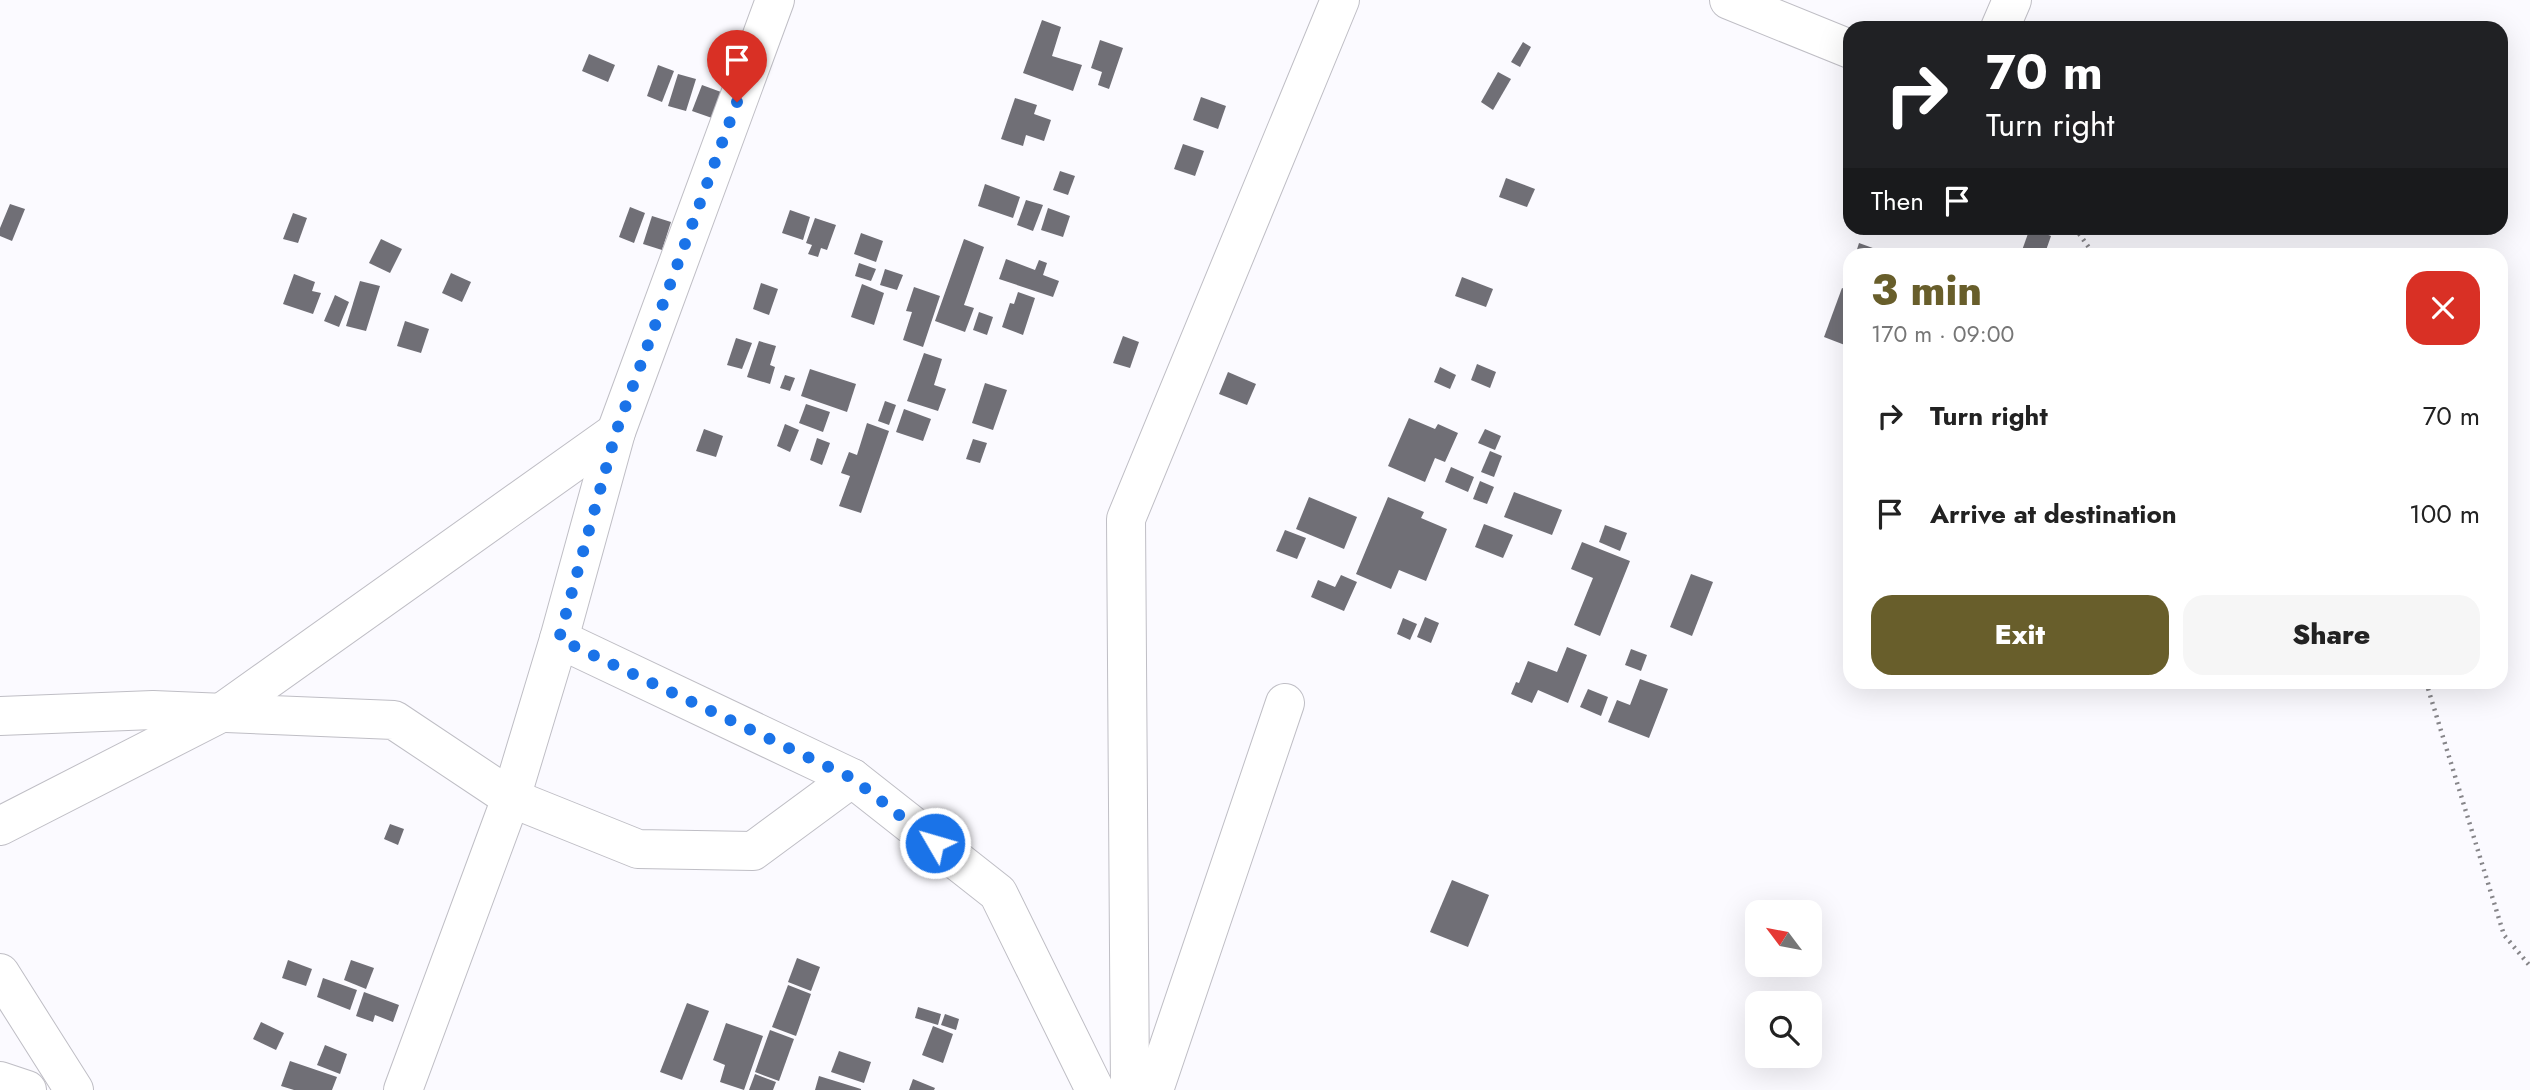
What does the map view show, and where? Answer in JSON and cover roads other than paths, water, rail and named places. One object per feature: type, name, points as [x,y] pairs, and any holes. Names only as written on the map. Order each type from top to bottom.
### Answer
[{"type":"street","points":[[403,1090],[511,798],[559,639],[616,432],[775,0]]},
{"type":"street","points":[[1129,1090],[1126,519],[1340,0]]},
{"type":"street","points":[[1729,0],[1843,46]]},
{"type":"street","points":[[2003,21],[2011,0]]},
{"type":"street","points":[[0,826],[221,712],[616,432]]},
{"type":"street","points":[[559,639],[852,778],[998,893],[1095,1090]]},
{"type":"street","points":[[1154,1090],[1285,703]]},
{"type":"street","points":[[0,716],[152,710],[394,720],[511,798],[638,849],[753,851],[852,778]]},
{"type":"street","points":[[0,973],[74,1090]]},
{"type":"street","points":[[0,1081],[27,1090]]}]
